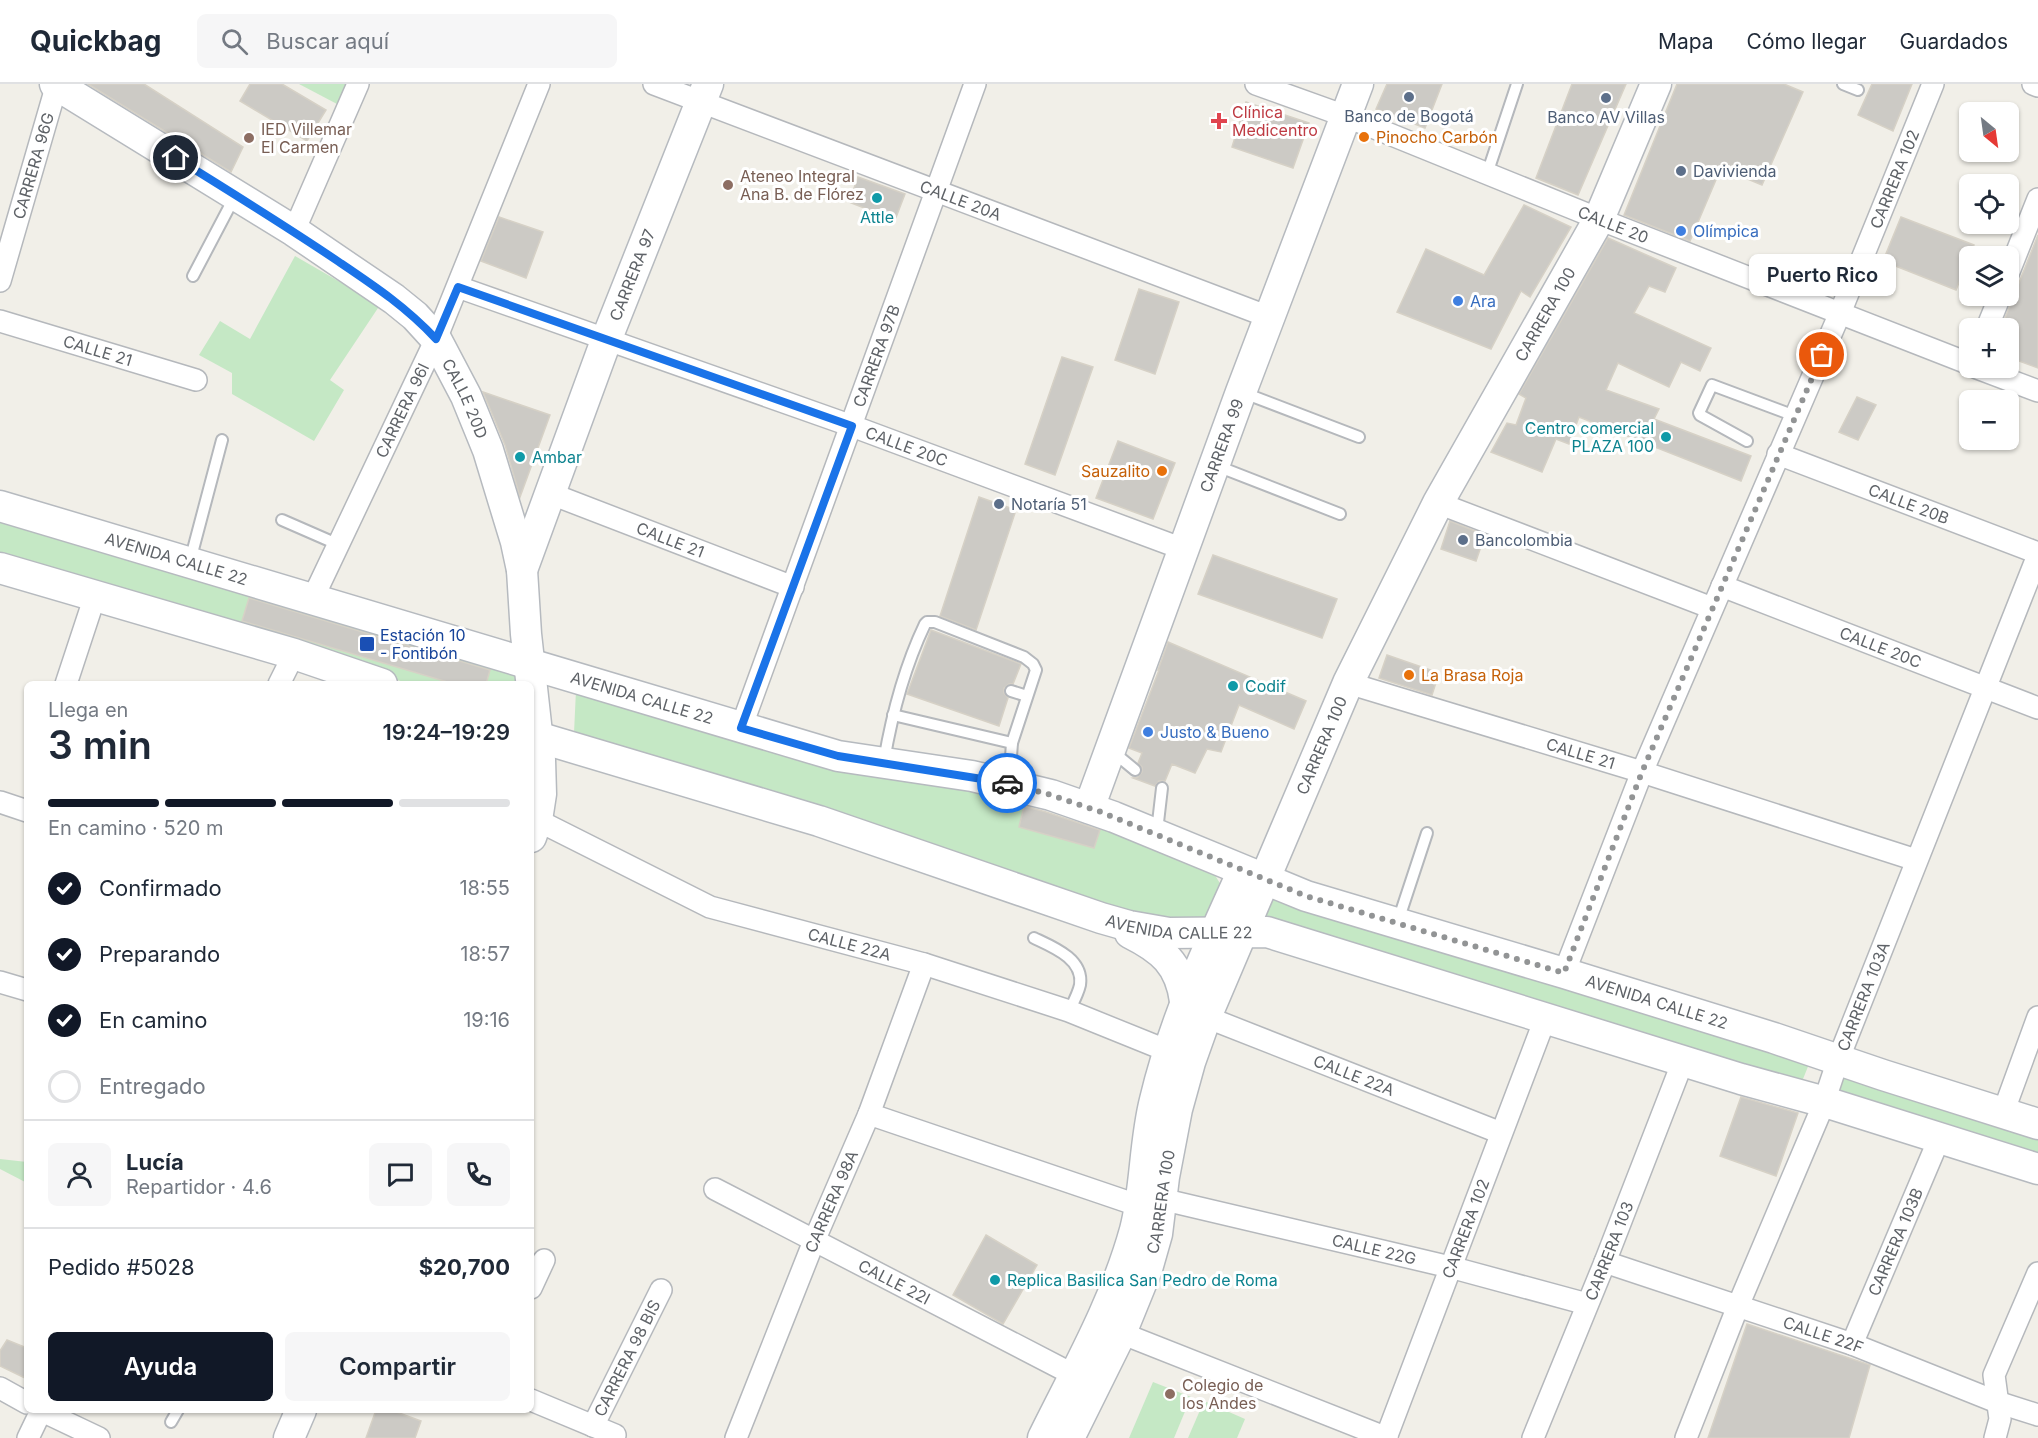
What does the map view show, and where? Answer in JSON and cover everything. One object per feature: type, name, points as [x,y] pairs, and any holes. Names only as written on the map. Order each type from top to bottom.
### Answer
[{"type":"main road","name":"CALLE 20D","points":[[57,84],[294,231],[394,299],[415,316],[436,339],[466,396],[488,450],[516,542],[522,570],[530,664]]},
{"type":"main road","name":"CARRERA 99","points":[[1089,808],[1241,392],[1358,84]]},
{"type":"main road","name":"CARRERA 100","points":[[1069,1438],[1121,1333],[1147,1269],[1157,1234],[1150,1203],[1147,1136],[1168,1051],[1196,1009],[1253,875],[1438,503],[1599,219],[1656,84]]},
{"type":"main road","name":"CARRERA 97","points":[[522,570],[607,338],[704,93]]},
{"type":"main road","name":"AVENIDA CALLE 22","points":[[0,506],[838,756],[884,765],[972,776],[1009,784],[1089,808],[1306,896],[1564,973],[2038,1124]]},
{"type":"main road","points":[[0,568],[294,654],[373,681]]},
{"type":"main road","points":[[530,664],[531,681]]},
{"type":"main road","name":"AVENIDA CALLE 22","points":[[535,737],[819,821],[1101,918],[1158,932],[1267,932],[2038,1169]]},
{"type":"main road","points":[[534,826],[541,794],[535,737]]},
{"type":"main road","points":[[1101,918],[1159,950],[1177,972],[1183,989],[1196,1009]]},
{"type":"main road","name":"CARRERA 100","points":[[1043,1438],[1120,1274],[1135,1229],[1150,1203],[1190,1062],[1196,1009]]},
{"type":"street","name":"CARRERA 96G","points":[[0,281],[57,84]]},
{"type":"street","points":[[294,231],[358,84]]},
{"type":"street","name":"CARRERA 96I","points":[[312,600],[436,339],[539,84]]},
{"type":"street","name":"CALLE 20A","points":[[654,84],[704,93],[936,190],[1269,317]]},
{"type":"street","name":"CARRERA 97B","points":[[741,728],[975,84]]},
{"type":"street","name":"CALLE 20","points":[[1256,84],[1345,116],[1599,219],[1959,360]]},
{"type":"street","name":"CARRERA 102","points":[[1564,973],[1642,772],[1840,314],[1933,84]]},
{"type":"street","points":[[2033,84],[2038,86]]},
{"type":"street","points":[[2019,246],[2038,199]]},
{"type":"street","name":"CALLE 20C","points":[[458,287],[852,426],[1183,549]]},
{"type":"street","name":"CALLE 21","points":[[0,321],[196,380]]},
{"type":"street","points":[[2004,378],[2038,391]]},
{"type":"street","name":"CALLE 20B","points":[[1778,454],[2038,554]]},
{"type":"street","name":"CALLE 21","points":[[549,493],[793,586]]},
{"type":"street","points":[[1438,503],[1712,608]]},
{"type":"street","name":"CARRERA 103A","points":[[1686,1438],[1738,1306],[1825,1102],[1838,1060],[2038,554]]},
{"type":"street","name":"CALLE 20C","points":[[1722,586],[2038,708]]},
{"type":"street","points":[[67,681],[95,596]]},
{"type":"street","points":[[280,681],[294,654]]},
{"type":"street","name":"CALLE 21","points":[[1348,683],[1642,772],[1916,860]]},
{"type":"street","points":[[0,802],[24,807]]},
{"type":"street","name":"CALLE 22A","points":[[534,831],[710,907],[924,964],[1069,1011],[1168,1051]]},
{"type":"street","name":"CARRERA 98A","points":[[736,1438],[814,1241],[869,1114],[924,964]]},
{"type":"street","points":[[0,982],[24,989]]},
{"type":"street","name":"CALLE 22A","points":[[1196,1009],[1501,1133]]},
{"type":"street","points":[[2003,1113],[2038,1017]]},
{"type":"street","name":"CARRERA 102","points":[[1386,1438],[1545,1019]]},
{"type":"street","name":"CARRERA 103","points":[[1533,1438],[1605,1262],[1683,1061]]},
{"type":"street","name":"CALLE 22G","points":[[869,1114],[1150,1203],[1450,1267],[1587,1304]]},
{"type":"street","name":"CARRERA 103B","points":[[1852,1344],[1939,1139]]},
{"type":"street","name":"CALLE 22I","points":[[716,1189],[1074,1375]]},
{"type":"street","points":[[534,1282],[544,1260]]},
{"type":"street","name":"CALLE 22F","points":[[1605,1262],[1852,1344],[1997,1402],[2038,1415]]},
{"type":"street","points":[[1995,1438],[2000,1419],[1994,1375],[2038,1273]]},
{"type":"street","name":"CARRERA 98 BIS","points":[[593,1426],[661,1290]]},
{"type":"street","points":[[1121,1333],[1386,1438]]},
{"type":"street","points":[[0,1388],[24,1401]]},
{"type":"street","points":[[534,1401],[615,1435]]},
{"type":"street","points":[[28,1438],[39,1413]]},
{"type":"street","points":[[46,1413],[99,1438]]},
{"type":"lane","points":[[1487,174],[1517,84]]},
{"type":"lane","points":[[1843,84],[1858,90]]},
{"type":"lane","points":[[193,276],[235,195]]},
{"type":"lane","points":[[1747,441],[1700,416],[1699,413],[1712,385],[1795,416]]},
{"type":"lane","points":[[1241,392],[1359,437]]},
{"type":"lane","points":[[189,563],[222,440]]},
{"type":"lane","points":[[1214,465],[1340,514]]},
{"type":"lane","points":[[282,520],[337,544]]},
{"type":"lane","points":[[884,765],[893,714],[914,654],[925,624],[935,622],[1024,657],[1033,664],[1036,670],[1012,743],[1009,784]]},
{"type":"lane","points":[[1011,691],[1027,696]]},
{"type":"lane","points":[[893,714],[1012,743]]},
{"type":"lane","points":[[1110,749],[1135,770]]},
{"type":"lane","points":[[1157,835],[1161,788]]},
{"type":"lane","points":[[1397,924],[1427,833]]},
{"type":"lane","points":[[1034,938],[1065,953],[1077,969],[1080,983],[1069,1011]]},
{"type":"lane","points":[[171,1422],[176,1413]]},
{"type":"green space","points":[[299,84],[346,84],[337,104]]},
{"type":"green space","points":[[295,256],[380,305],[330,380],[344,390],[314,441],[232,394],[232,373],[199,355],[220,321],[250,339]]},
{"type":"green space","points":[[0,516],[515,672],[516,681],[400,681],[0,557]]},
{"type":"green space","points":[[576,690],[1026,802],[1019,827],[1094,848],[1102,824],[1213,872],[1221,885],[1208,916],[1201,922],[1162,924],[574,733]]},
{"type":"green space","points":[[1270,895],[1811,1059],[1799,1089],[1261,923]]},
{"type":"green space","points":[[1842,1069],[2038,1133],[2038,1161],[1832,1098]]},
{"type":"green space","points":[[0,1159],[24,1162],[24,1181],[0,1169]]},
{"type":"green space","points":[[1153,1382],[1191,1397],[1174,1438],[1129,1438]]},
{"type":"green space","points":[[1204,1401],[1245,1419],[1237,1438],[1188,1438]]},
{"type":"building","points":[[88,84],[144,84],[243,147],[231,172]]},
{"type":"building","points":[[250,84],[282,84],[326,110],[307,141],[240,101]]},
{"type":"building","name":"Banco de Bogotá","points":[[1387,84],[1442,84],[1425,128],[1376,109]]},
{"type":"building","points":[[1572,84],[1626,84],[1578,195],[1536,178]]},
{"type":"building","points":[[1677,84],[1784,84],[1803,92],[1762,185],[1721,168],[1690,241],[1624,215]]},
{"type":"building","points":[[1872,84],[1912,84],[1893,131],[1858,115]]},
{"type":"building","points":[[1246,102],[1309,123],[1293,168],[1232,147]]},
{"type":"building","name":"Attle","points":[[858,177],[905,194],[895,220],[849,202]]},
{"type":"building","name":"Ara","points":[[1524,205],[1571,227],[1530,297],[1521,291],[1491,349],[1397,312],[1426,249],[1484,275]]},
{"type":"building","points":[[499,217],[543,232],[526,278],[481,261]]},
{"type":"building","points":[[1901,217],[1974,245],[1959,246],[1959,282],[1956,290],[1883,261]]},
{"type":"building","points":[[2038,235],[2038,368],[2019,361],[2019,318],[2005,318],[2010,306],[2019,306],[2019,283]]},
{"type":"building","points":[[1608,238],[1676,268],[1665,292],[1649,286],[1634,313],[1711,348],[1700,371],[1681,362],[1669,387],[1618,363],[1606,390],[1659,409],[1654,419],[1751,456],[1741,481],[1579,417],[1569,444],[1556,439],[1542,472],[1491,452],[1507,423],[1516,425],[1526,398],[1519,394]]},
{"type":"building","points":[[1139,289],[1179,302],[1155,374],[1115,360]]},
{"type":"building","points":[[1062,357],[1093,367],[1055,475],[1025,464]]},
{"type":"building","name":"Ambar","points":[[483,392],[550,415],[520,497],[505,445]]},
{"type":"building","points":[[1857,397],[1876,405],[1858,440],[1839,432]]},
{"type":"building","points":[[1118,441],[1175,463],[1153,519],[1096,498]]},
{"type":"building","points":[[979,497],[1016,510],[976,630],[940,616]]},
{"type":"building","name":"Bancolombia","points":[[1450,521],[1485,535],[1476,561],[1441,549]]},
{"type":"building","points":[[1213,555],[1337,599],[1322,638],[1198,594]]},
{"type":"building","name":"Estación 10 - Fontibón","points":[[249,598],[490,670],[487,681],[444,681],[242,621]]},
{"type":"building","points":[[931,630],[1021,664],[1013,684],[1004,688],[1004,693],[1008,698],[999,726],[907,694]]},
{"type":"building","points":[[1168,642],[1306,701],[1294,729],[1239,705],[1221,752],[1207,749],[1195,773],[1172,764],[1165,781],[1159,781],[1155,786],[1133,778],[1138,777],[1142,772],[1142,767],[1138,763],[1142,753],[1129,748]]},
{"type":"building","name":"La Brasa Roja","points":[[1387,655],[1439,673],[1432,695],[1379,678]]},
{"type":"building","points":[[1024,806],[1100,830],[1094,848],[1019,827]]},
{"type":"building","points":[[1741,1097],[1798,1113],[1776,1176],[1720,1156]]},
{"type":"building","name":"Replica Basilica San Pedro de Roma","points":[[986,1235],[1037,1265],[1003,1324],[953,1295]]},
{"type":"building","points":[[1747,1324],[1870,1365],[1849,1438],[1708,1438]]},
{"type":"building","points":[[7,1340],[24,1347],[24,1378],[0,1366],[0,1351]]},
{"type":"building","points":[[375,1413],[399,1413],[421,1421],[415,1438],[366,1438]]},
{"type":"way so far","points":[[1007,783],[1101,812],[1306,896],[1564,973],[1642,772],[1822,355]]},
{"type":"place","name":"Banco de Bogotá","points":[[1409,97]]},
{"type":"place","name":"Banco AV Villas","points":[[1606,98]]},
{"type":"place","name":"Clínica Medicentro","points":[[1219,121]]},
{"type":"place","name":"Pinocho Carbón","points":[[1364,137]]},
{"type":"place","name":"IED Villemar El Carmen","points":[[249,138]]},
{"type":"place","name":"Davivienda","points":[[1681,171]]},
{"type":"place","name":"Ateneo Integral Ana B. de Flórez","points":[[728,185]]},
{"type":"place","name":"Attle","points":[[877,198]]},
{"type":"place","name":"Olímpica","points":[[1681,231]]},
{"type":"place","name":"Ara","points":[[1458,301]]},
{"type":"place","name":"Puerto Rico","points":[[1822,355]]},
{"type":"place","name":"Centro comercial PLAZA 100","points":[[1666,437]]},
{"type":"place","name":"Ambar","points":[[520,457]]},
{"type":"place","name":"Sauzalito","points":[[1162,471]]},
{"type":"place","name":"Notaría 51","points":[[999,504]]},
{"type":"place","name":"Bancolombia","points":[[1463,540]]},
{"type":"place","name":"Estación 10 - Fontibón","points":[[367,644]]},
{"type":"place","name":"La Brasa Roja","points":[[1409,675]]},
{"type":"place","name":"Codif","points":[[1233,686]]},
{"type":"place","name":"Justo & Bueno","points":[[1148,732]]},
{"type":"place","name":"Replica Basilica San Pedro de Roma","points":[[995,1280]]},
{"type":"place","name":"Colegio de los Andes","points":[[1170,1394]]},
{"type":"route","points":[[176,158],[294,231],[394,299],[415,316],[436,339],[458,287],[852,426],[741,728],[838,756],[1007,783]]}]
